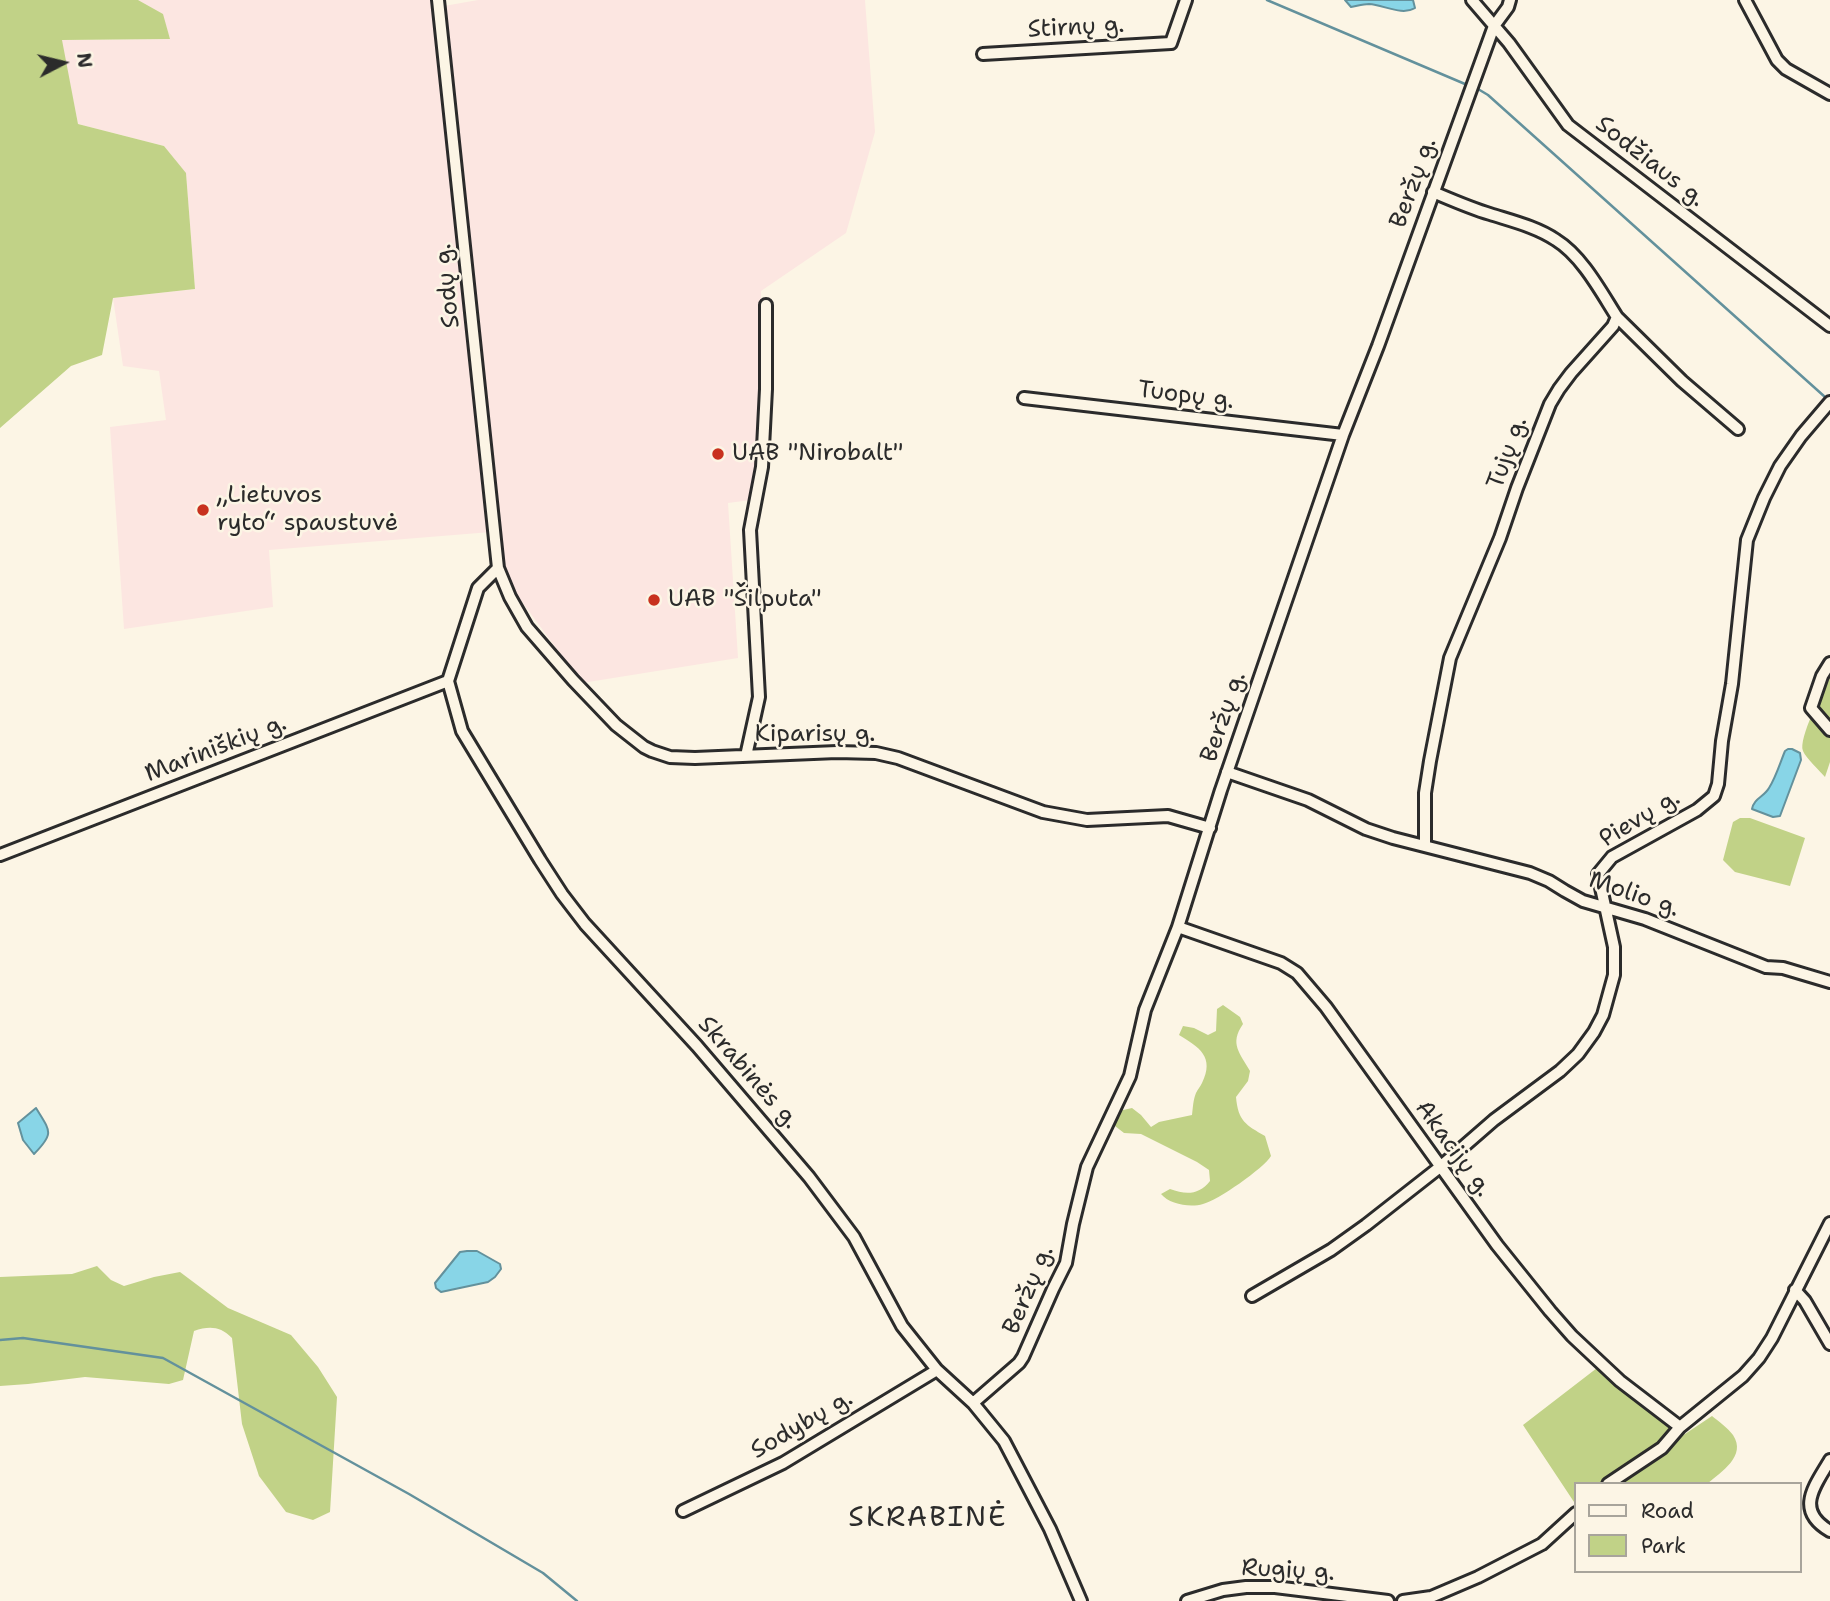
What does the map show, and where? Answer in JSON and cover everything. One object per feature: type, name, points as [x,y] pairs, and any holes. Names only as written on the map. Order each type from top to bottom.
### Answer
[{"type":"street","name":"Sodų g.","points":[[438,0],[498,568]]},
{"type":"street","name":"Stirnų g.","points":[[984,54],[1171,43],[1186,0]]},
{"type":"street","name":"Sodžiaus g.","points":[[1472,0],[1526,64],[1568,125],[1830,326]]},
{"type":"street","points":[[1494,26],[1510,0]]},
{"type":"street","points":[[1745,0],[1777,60],[1786,69],[1830,94]]},
{"type":"street","name":"Beržų g.","points":[[973,1403],[1023,1357],[1066,1263],[1087,1167],[1130,1076],[1144,1010],[1178,927],[1227,772],[1343,435],[1494,26]]},
{"type":"street","points":[[1433,192],[1457,203],[1530,227],[1556,240],[1570,252],[1591,278],[1617,317],[1682,381],[1738,429]]},
{"type":"street","points":[[746,757],[759,697],[750,530],[762,467],[766,305]]},
{"type":"street","name":"Tujų g.","points":[[1424,845],[1425,793],[1450,658],[1500,538],[1550,404],[1564,381],[1613,326],[1617,317]]},
{"type":"street","name":"Tuopų g.","points":[[1024,398],[1343,435]]},
{"type":"street","name":"Pievų g.","points":[[1252,1296],[1331,1250],[1366,1225],[1440,1167],[1494,1119],[1560,1071],[1578,1054],[1594,1032],[1603,1015],[1614,975],[1614,947],[1598,874],[1612,857],[1697,810],[1714,796],[1732,684],[1747,540],[1763,498],[1780,466],[1830,402]]},
{"type":"street","points":[[448,681],[478,588],[498,568]]},
{"type":"street","name":"Kiparisų g.","points":[[498,568],[527,627],[573,680],[616,725],[643,747],[670,757],[876,753],[898,758],[1043,813],[1087,820],[1168,816],[1210,828]]},
{"type":"street","points":[[1830,663],[1822,676],[1811,708],[1830,730]]},
{"type":"street","name":"Mariniškių g.","points":[[0,855],[448,681]]},
{"type":"street","name":"Skrabinės g.","points":[[448,681],[463,731],[562,894],[585,924],[698,1046],[809,1177],[853,1237],[902,1326],[937,1370],[973,1403],[1004,1441],[1034,1495],[1081,1601]]},
{"type":"street","name":"Molio g.","points":[[1227,772],[1308,800],[1366,828],[1530,873],[1583,901],[1645,919],[1766,967],[1783,968],[1830,982]]},
{"type":"street","name":"Akacijų g.","points":[[1178,927],[1281,963],[1297,973],[1325,1007],[1497,1245],[1565,1328],[1620,1381],[1680,1427]]},
{"type":"street","points":[[1611,1482],[1662,1448],[1680,1427],[1743,1376],[1759,1358],[1772,1338],[1830,1223]]},
{"type":"street","points":[[1795,1290],[1805,1301],[1830,1344]]},
{"type":"street","name":"Sodybų g.","points":[[683,1511],[783,1463],[937,1370]]},
{"type":"street","points":[[1830,1460],[1810,1495],[1809,1504],[1816,1520],[1830,1531]]},
{"type":"street","points":[[1403,1601],[1432,1599],[1478,1577],[1542,1544],[1574,1515]]},
{"type":"street","name":"Rugių g.","points":[[1186,1601],[1223,1590],[1275,1587],[1388,1601]]},
{"type":"shaded area","points":[[138,0],[433,0],[491,532],[269,550],[273,607],[124,629],[110,427],[166,420],[159,371],[123,366],[113,298],[195,289],[186,174],[164,146],[78,124],[61,40],[170,39],[162,14]]},
{"type":"shaded area","points":[[478,0],[865,0],[875,132],[846,233],[761,291],[763,390],[758,466],[751,500],[728,503],[738,658],[582,683],[505,579],[444,6]]},
{"type":"green space","points":[[0,0],[138,0],[163,14],[170,39],[62,40],[78,124],[164,146],[186,173],[195,289],[113,298],[102,355],[71,366],[0,428]]},
{"type":"green space","points":[[1830,678],[1830,762],[1825,777],[1805,754],[1802,745],[1812,715]]},
{"type":"green space","points":[[1740,818],[1750,818],[1805,838],[1790,886],[1735,872],[1723,860],[1733,822]]},
{"type":"green space","points":[[1223,1005],[1240,1017],[1243,1024],[1236,1043],[1250,1071],[1248,1081],[1236,1097],[1239,1112],[1248,1125],[1265,1136],[1271,1156],[1250,1176],[1210,1202],[1192,1206],[1180,1204],[1161,1194],[1170,1189],[1187,1193],[1201,1189],[1210,1181],[1209,1170],[1141,1134],[1124,1133],[1115,1126],[1114,1119],[1119,1111],[1132,1108],[1151,1127],[1159,1122],[1192,1115],[1195,1096],[1207,1066],[1203,1054],[1179,1035],[1183,1026],[1208,1035],[1216,1031],[1217,1009]]},
{"type":"green space","points":[[97,1266],[111,1280],[124,1286],[180,1272],[228,1308],[291,1335],[318,1367],[337,1397],[330,1512],[313,1520],[286,1512],[259,1476],[242,1424],[232,1338],[219,1329],[205,1328],[194,1331],[183,1380],[169,1384],[85,1377],[0,1386],[0,1277],[72,1274]]},
{"type":"green space","points":[[1597,1368],[1682,1436],[1712,1416],[1731,1432],[1737,1450],[1725,1469],[1709,1482],[1574,1482],[1574,1502],[1523,1425]]},
{"type":"water","points":[[1345,0],[1413,0],[1415,8],[1399,11],[1369,4],[1351,7]]},
{"type":"water","points":[[1788,749],[1800,753],[1801,760],[1780,816],[1773,817],[1752,809],[1769,788]]},
{"type":"water","points":[[36,1108],[45,1122],[48,1136],[34,1154],[23,1140],[18,1123]]},
{"type":"water","points":[[477,1251],[500,1264],[501,1269],[488,1282],[441,1292],[435,1283],[460,1252]]},
{"type":"waterway","points":[[1267,0],[1465,84]]},
{"type":"waterway","points":[[1478,89],[1488,95],[1825,397]]},
{"type":"waterway","points":[[0,1340],[23,1338],[163,1358],[409,1494],[543,1573],[577,1601]]},
{"type":"place","name":"UAB \"Nirobalt\"","points":[[718,454]]},
{"type":"place","name":"„Lietuvos ryto“ spaustuvė","points":[[203,510]]},
{"type":"place","name":"UAB \"Šilputa\"","points":[[654,600]]},
{"type":"district","name":"SKRABINĖ","points":[[928,1519]]}]
